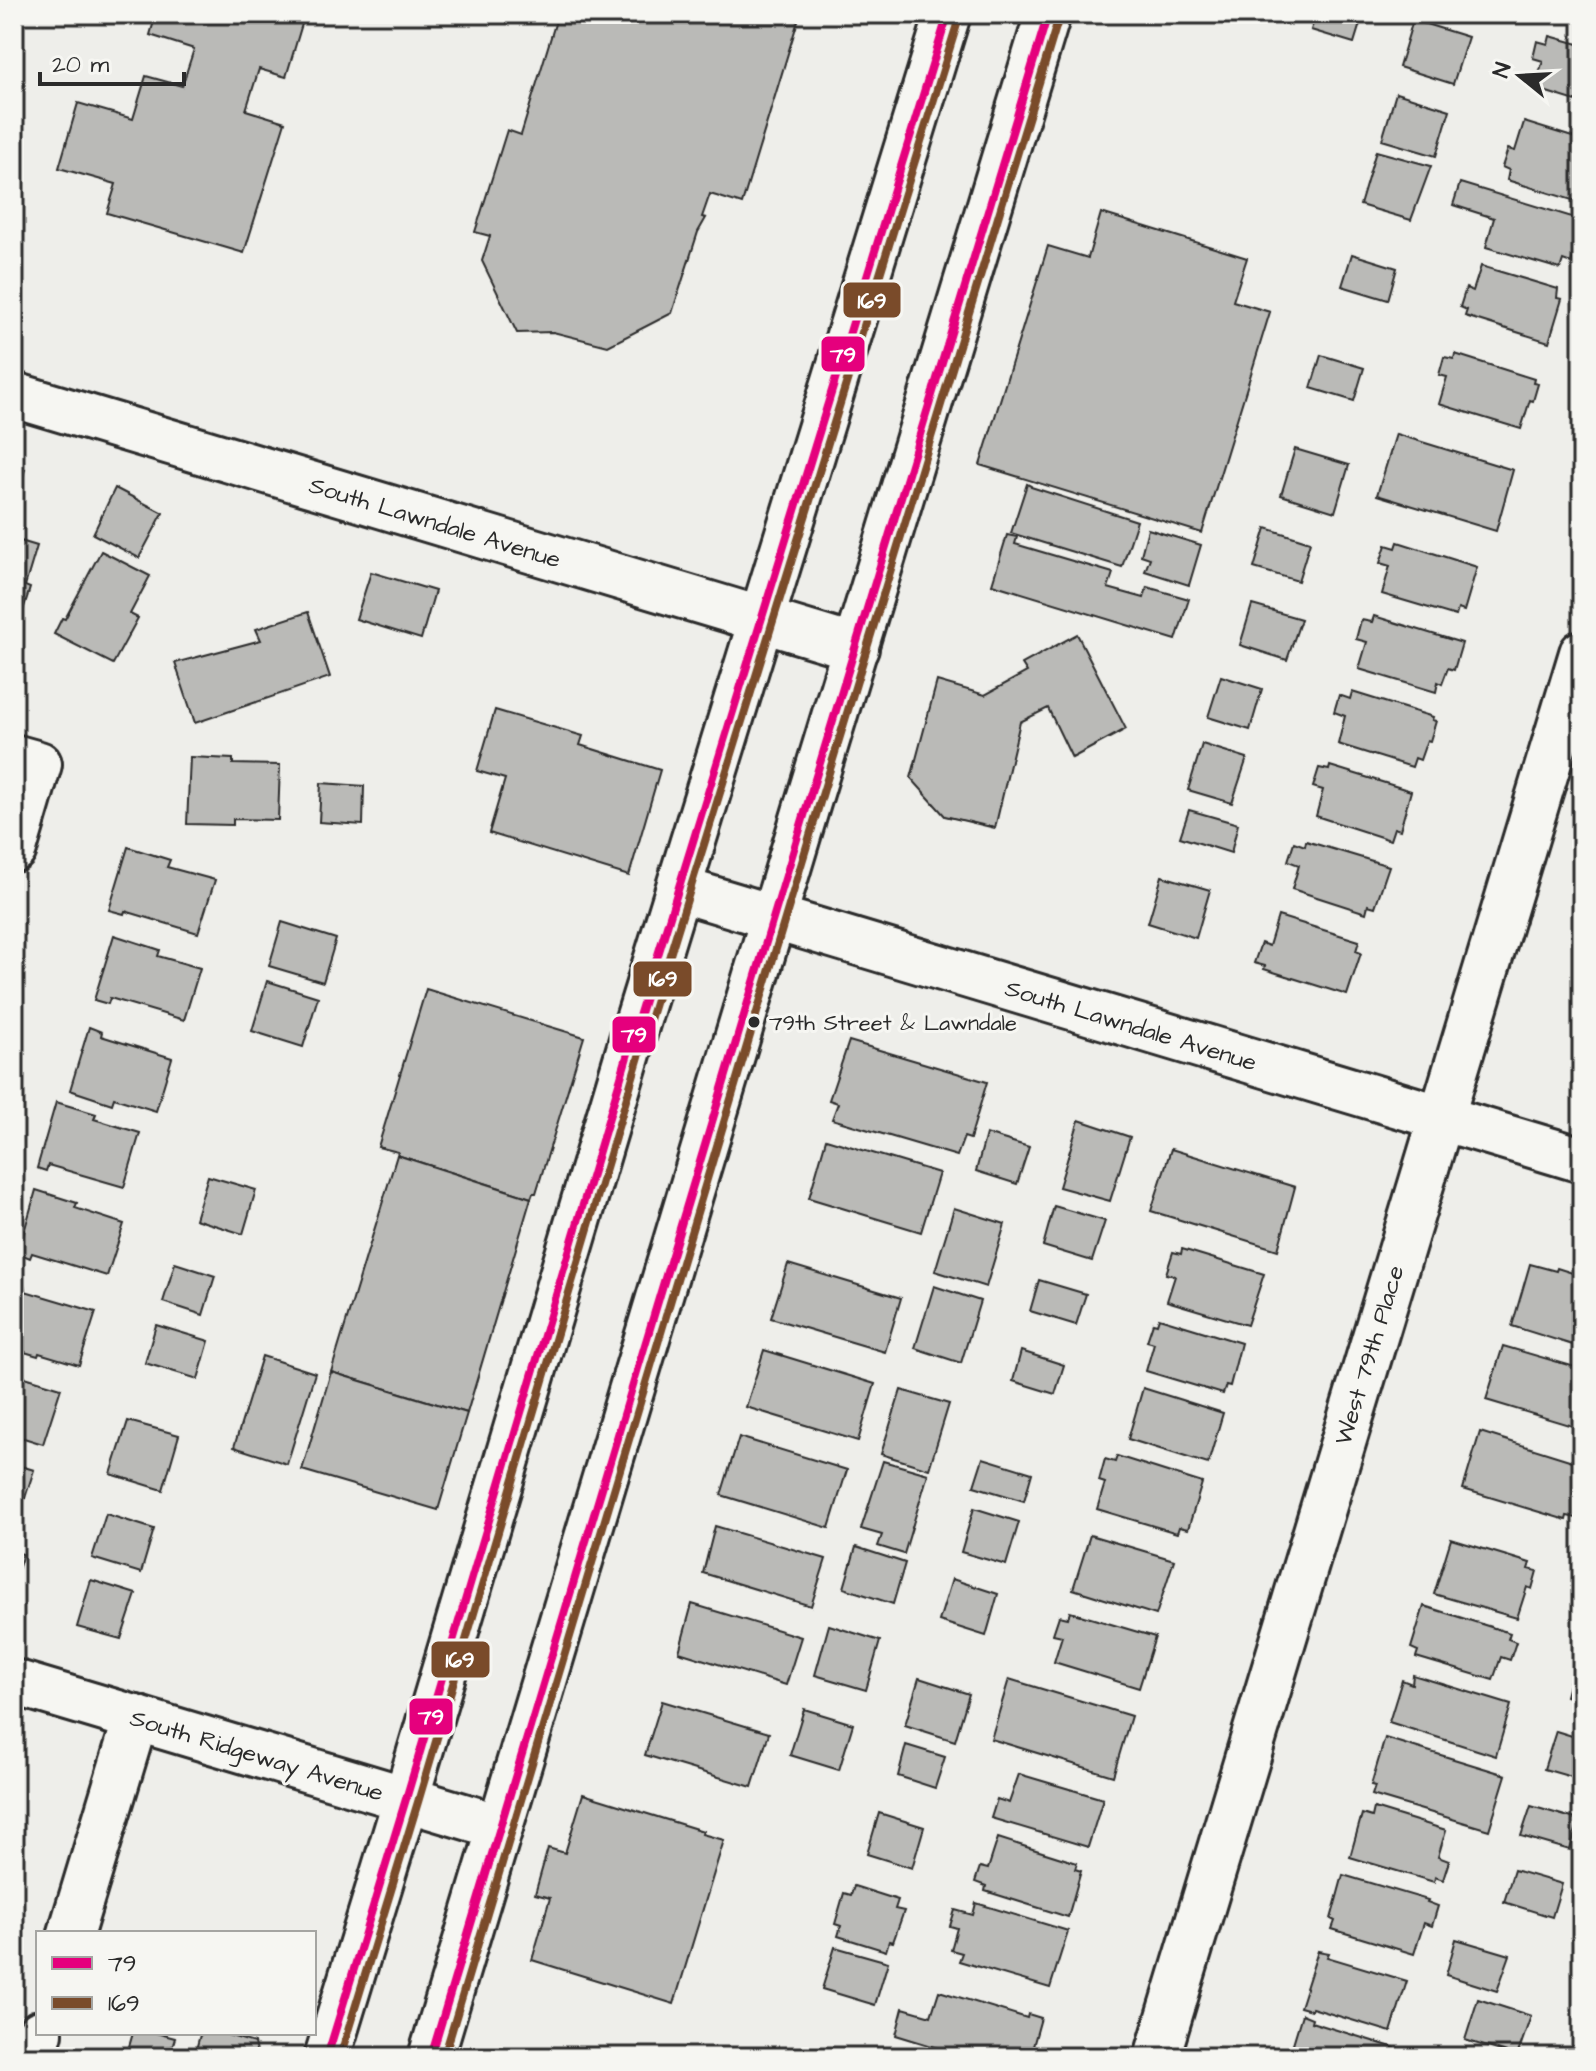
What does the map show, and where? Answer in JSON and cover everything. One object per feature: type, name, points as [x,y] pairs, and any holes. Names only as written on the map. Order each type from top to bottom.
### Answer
[{"type":"main road","points":[[327,2057],[628,1053],[948,14]]},
{"type":"main road","points":[[431,2057],[1048,14]]},
{"type":"main road","name":"South Lawndale Avenue","points":[[14,395],[856,648]]},
{"type":"main road","name":"West 79th Place","points":[[1157,2057],[1582,653]]},
{"type":"main road","points":[[14,849],[27,761]]},
{"type":"main road","name":"South Lawndale Avenue","points":[[679,889],[1582,1160]]},
{"type":"main road","name":"South Ridgeway Avenue","points":[[14,1682],[500,1827]]},
{"type":"main road","points":[[72,1931],[136,1718]]},
{"type":"main road","points":[[33,2057],[39,2035]]},
{"type":"building","points":[[156,14],[305,14],[286,77],[259,69],[246,110],[285,122],[244,253],[107,213],[116,184],[59,168],[78,103],[133,119],[146,76],[182,86],[194,49],[150,35]]},
{"type":"building","points":[[558,14],[800,14],[742,204],[710,194],[702,217],[706,218],[698,232],[672,313],[608,346],[553,332],[517,333],[482,261],[490,236],[475,232],[507,130],[521,135]]},
{"type":"building","points":[[1316,14],[1363,14],[1354,43],[1311,30]]},
{"type":"building","points":[[1413,20],[1468,37],[1453,84],[1399,67]]},
{"type":"building","points":[[1550,36],[1582,45],[1582,103],[1534,88],[1543,61],[1533,58],[1537,41],[1548,44]]},
{"type":"building","points":[[1396,93],[1450,110],[1436,156],[1382,140]]},
{"type":"building","points":[[1524,122],[1582,140],[1582,203],[1507,180],[1509,170],[1502,167],[1508,149],[1515,151]]},
{"type":"building","points":[[1376,151],[1431,166],[1411,220],[1360,205]]},
{"type":"building","points":[[1460,183],[1582,220],[1571,263],[1563,260],[1560,269],[1486,247],[1494,218],[1453,205]]},
{"type":"building","points":[[1101,213],[1247,258],[1233,301],[1270,312],[1202,533],[980,465],[1048,246],[1088,258]]},
{"type":"building","points":[[1352,254],[1397,268],[1388,300],[1342,286]]},
{"type":"building","points":[[1481,266],[1558,289],[1557,298],[1562,299],[1549,342],[1465,316],[1467,310],[1460,307],[1466,288],[1473,291]]},
{"type":"building","points":[[1455,354],[1534,379],[1533,383],[1538,384],[1521,429],[1439,404],[1447,377],[1439,375],[1444,357],[1454,359]]},
{"type":"building","points":[[1321,355],[1364,368],[1354,401],[1311,388]]},
{"type":"building","points":[[1396,434],[1513,470],[1496,531],[1377,495]]},
{"type":"building","points":[[1295,449],[1349,465],[1335,512],[1281,495]]},
{"type":"building","points":[[14,466],[25,469],[14,510]]},
{"type":"building","points":[[1027,484],[1137,521],[1122,567],[1011,533]]},
{"type":"building","points":[[115,488],[163,513],[139,558],[93,534]]},
{"type":"building","points":[[1266,528],[1310,542],[1298,581],[1254,568]]},
{"type":"building","points":[[1148,529],[1201,545],[1189,585],[1145,571],[1150,558],[1141,555]]},
{"type":"building","points":[[1007,535],[1017,537],[1015,544],[1113,573],[1108,588],[1144,598],[1147,587],[1189,599],[1176,640],[992,584]]},
{"type":"building","points":[[14,539],[37,546],[25,586],[30,588],[15,636]]},
{"type":"building","points":[[1398,542],[1477,567],[1464,611],[1458,609],[1456,616],[1382,594],[1390,566],[1380,563],[1386,545],[1396,548]]},
{"type":"building","points":[[101,551],[150,576],[130,614],[138,618],[113,664],[54,634]]},
{"type":"building","points":[[371,572],[435,591],[421,639],[356,619]]},
{"type":"building","points":[[1252,605],[1301,619],[1287,660],[1240,645]]},
{"type":"building","points":[[308,612],[330,677],[195,723],[175,663],[261,640],[256,629]]},
{"type":"building","points":[[1374,616],[1462,643],[1454,670],[1448,668],[1442,684],[1438,682],[1436,692],[1359,669],[1367,642],[1356,639],[1361,620],[1372,622]]},
{"type":"building","points":[[1077,634],[1126,729],[1072,758],[1048,708],[1020,722],[995,828],[945,816],[911,778],[937,681],[985,695],[1027,672],[1022,664]]},
{"type":"building","points":[[1221,676],[1262,689],[1250,730],[1208,717]]},
{"type":"building","points":[[1352,692],[1433,717],[1432,720],[1436,721],[1430,741],[1427,740],[1420,760],[1415,758],[1412,767],[1338,744],[1345,716],[1334,712],[1339,695],[1350,699]]},
{"type":"building","points":[[495,710],[583,736],[580,745],[660,770],[629,876],[489,833],[505,779],[477,771]]},
{"type":"building","points":[[1202,744],[1247,758],[1232,803],[1188,790]]},
{"type":"building","points":[[190,757],[233,759],[233,764],[280,765],[278,820],[233,819],[233,825],[187,824]]},
{"type":"building","points":[[1330,766],[1411,791],[1400,830],[1394,828],[1390,840],[1316,816],[1323,790],[1313,787],[1319,768],[1329,770]]},
{"type":"building","points":[[321,783],[364,786],[363,825],[319,822]]},
{"type":"building","points":[[1189,810],[1238,824],[1231,853],[1180,837]]},
{"type":"building","points":[[1306,841],[1389,866],[1375,907],[1368,905],[1366,913],[1292,889],[1299,865],[1288,861],[1294,842],[1305,846]]},
{"type":"building","points":[[128,847],[170,860],[167,867],[215,880],[198,933],[125,911],[124,914],[109,910]]},
{"type":"building","points":[[1162,876],[1210,890],[1196,938],[1148,923]]},
{"type":"building","points":[[1278,916],[1359,941],[1356,951],[1361,953],[1347,995],[1264,969],[1265,966],[1254,963],[1261,943],[1269,946]]},
{"type":"building","points":[[282,922],[336,939],[323,982],[269,966]]},
{"type":"building","points":[[114,935],[160,950],[158,956],[200,968],[184,1020],[110,998],[108,1004],[94,1000]]},
{"type":"building","points":[[267,981],[318,997],[303,1047],[252,1031]]},
{"type":"building","points":[[426,989],[584,1037],[536,1193],[531,1198],[378,1147]]},
{"type":"building","points":[[89,1027],[102,1032],[101,1036],[172,1058],[156,1111],[114,1098],[112,1104],[70,1090]]},
{"type":"building","points":[[849,1041],[987,1082],[970,1139],[964,1137],[957,1156],[832,1119],[838,1103],[829,1100]]},
{"type":"building","points":[[56,1102],[96,1114],[94,1119],[140,1133],[124,1187],[48,1165],[46,1171],[37,1168]]},
{"type":"building","points":[[1079,1120],[1130,1137],[1110,1201],[1059,1187]]},
{"type":"building","points":[[986,1134],[1029,1147],[1017,1184],[976,1171]]},
{"type":"building","points":[[826,1139],[939,1173],[921,1232],[809,1198]]},
{"type":"building","points":[[1171,1149],[1295,1187],[1278,1250],[1151,1211]]},
{"type":"building","points":[[397,1155],[531,1198],[467,1413],[331,1372]]},
{"type":"building","points":[[208,1176],[256,1190],[243,1234],[195,1219]]},
{"type":"building","points":[[36,1190],[77,1203],[75,1208],[124,1224],[107,1276],[32,1253],[30,1258],[18,1253]]},
{"type":"building","points":[[1054,1206],[1105,1221],[1092,1261],[1043,1246]]},
{"type":"building","points":[[954,1208],[1005,1224],[986,1287],[935,1271]]},
{"type":"building","points":[[1182,1249],[1264,1274],[1247,1325],[1167,1301],[1175,1276],[1166,1274],[1173,1252],[1181,1254]]},
{"type":"building","points":[[175,1263],[215,1276],[203,1315],[163,1302]]},
{"type":"building","points":[[788,1264],[901,1298],[885,1352],[771,1318]]},
{"type":"building","points":[[1530,1264],[1582,1276],[1582,1348],[1512,1326]]},
{"type":"building","points":[[1039,1280],[1086,1294],[1076,1325],[1030,1311]]},
{"type":"building","points":[[14,1282],[24,1284],[25,1291],[96,1312],[79,1365],[14,1349]]},
{"type":"building","points":[[934,1286],[980,1301],[961,1363],[915,1348]]},
{"type":"building","points":[[1159,1318],[1241,1343],[1230,1386],[1226,1385],[1223,1394],[1146,1371],[1154,1343],[1147,1341],[1153,1323],[1157,1324]]},
{"type":"building","points":[[156,1325],[209,1341],[198,1379],[145,1363]]},
{"type":"building","points":[[1503,1346],[1582,1369],[1582,1429],[1486,1400]]},
{"type":"building","points":[[764,1350],[875,1384],[858,1441],[746,1407]]},
{"type":"building","points":[[1021,1351],[1064,1365],[1055,1394],[1013,1381]]},
{"type":"building","points":[[262,1356],[315,1373],[287,1464],[234,1447]]},
{"type":"building","points":[[14,1367],[17,1368],[15,1374],[61,1388],[43,1444],[14,1435]]},
{"type":"building","points":[[331,1372],[467,1413],[438,1510],[302,1470]]},
{"type":"building","points":[[1143,1388],[1223,1413],[1208,1464],[1128,1439]]},
{"type":"building","points":[[901,1390],[949,1404],[929,1469],[881,1454]]},
{"type":"building","points":[[128,1421],[179,1435],[163,1490],[111,1474]]},
{"type":"building","points":[[1480,1432],[1582,1464],[1574,1493],[1582,1495],[1577,1518],[1567,1516],[1566,1520],[1463,1489]]},
{"type":"building","points":[[739,1437],[847,1470],[829,1528],[721,1495]]},
{"type":"building","points":[[1117,1456],[1202,1483],[1188,1529],[1179,1527],[1177,1533],[1097,1509],[1105,1483],[1099,1481],[1105,1459],[1115,1462]]},
{"type":"building","points":[[983,1458],[1032,1473],[1024,1501],[974,1486]]},
{"type":"building","points":[[883,1461],[928,1474],[904,1554],[878,1546],[882,1535],[861,1529]]},
{"type":"building","points":[[14,1464],[34,1470],[16,1526],[14,1525]]},
{"type":"building","points":[[974,1508],[1019,1522],[1006,1565],[961,1552]]},
{"type":"building","points":[[106,1514],[154,1529],[141,1573],[92,1558]]},
{"type":"building","points":[[715,1526],[826,1559],[811,1606],[703,1573]]},
{"type":"building","points":[[1090,1535],[1174,1560],[1156,1615],[1073,1589]]},
{"type":"building","points":[[1451,1539],[1530,1563],[1528,1569],[1537,1571],[1532,1589],[1527,1587],[1517,1618],[1434,1594]]},
{"type":"building","points":[[856,1547],[905,1563],[893,1604],[844,1588]]},
{"type":"building","points":[[14,1552],[23,1554],[14,1582]]},
{"type":"building","points":[[952,1579],[998,1594],[986,1636],[939,1621]]},
{"type":"building","points":[[91,1580],[136,1594],[121,1639],[77,1627]]},
{"type":"building","points":[[692,1604],[801,1637],[786,1685],[679,1652]]},
{"type":"building","points":[[1424,1606],[1510,1633],[1508,1639],[1516,1642],[1510,1660],[1501,1657],[1493,1680],[1416,1657],[1418,1651],[1411,1648]]},
{"type":"building","points":[[1070,1612],[1155,1637],[1139,1688],[1054,1662],[1062,1636],[1053,1634],[1059,1616],[1068,1618]]},
{"type":"building","points":[[829,1625],[880,1641],[866,1690],[815,1675]]},
{"type":"building","points":[[1577,1654],[1582,1655],[1582,1701],[1566,1696]]},
{"type":"building","points":[[1413,1675],[1511,1705],[1496,1756],[1389,1722],[1402,1680],[1412,1684]]},
{"type":"building","points":[[919,1678],[969,1694],[955,1741],[905,1725]]},
{"type":"building","points":[[1009,1679],[1131,1716],[1113,1776],[991,1739]]},
{"type":"building","points":[[662,1701],[769,1733],[752,1787],[645,1755]]},
{"type":"building","points":[[804,1709],[853,1724],[839,1770],[790,1755]]},
{"type":"building","points":[[1556,1731],[1582,1739],[1582,1780],[1544,1769]]},
{"type":"building","points":[[1385,1738],[1506,1775],[1489,1830],[1372,1795],[1375,1786],[1371,1785]]},
{"type":"building","points":[[906,1745],[945,1757],[935,1788],[898,1776]]},
{"type":"building","points":[[1019,1774],[1103,1799],[1088,1847],[991,1818],[997,1799],[1009,1803]]},
{"type":"building","points":[[583,1794],[724,1840],[674,2004],[532,1960],[550,1898],[535,1894],[548,1848],[565,1853]]},
{"type":"building","points":[[1531,1806],[1579,1820],[1570,1850],[1521,1836]]},
{"type":"building","points":[[1374,1808],[1446,1830],[1438,1857],[1449,1861],[1443,1880],[1435,1877],[1434,1882],[1350,1857],[1362,1814],[1372,1817]]},
{"type":"building","points":[[879,1813],[924,1827],[912,1868],[867,1854]]},
{"type":"building","points":[[998,1838],[1077,1863],[1075,1869],[1081,1871],[1068,1917],[985,1891],[986,1886],[975,1882],[980,1867],[988,1869]]},
{"type":"building","points":[[1514,1870],[1562,1884],[1552,1917],[1504,1902]]},
{"type":"building","points":[[1343,1875],[1428,1900],[1438,1906],[1432,1926],[1424,1923],[1414,1954],[1332,1929],[1335,1921],[1331,1919]]},
{"type":"building","points":[[854,1886],[898,1900],[895,1909],[904,1911],[893,1942],[889,1941],[886,1951],[838,1936],[841,1926],[835,1924],[844,1893],[851,1895]]},
{"type":"building","points":[[976,1903],[1068,1931],[1050,1988],[959,1961],[962,1953],[951,1950],[957,1928],[950,1926],[955,1910],[973,1915]]},
{"type":"building","points":[[1456,1939],[1510,1955],[1497,1991],[1446,1975]]},
{"type":"building","points":[[835,1947],[888,1962],[875,2005],[822,1989]]},
{"type":"building","points":[[1318,1951],[1329,1953],[1327,1957],[1407,1981],[1391,2032],[1300,2007]]},
{"type":"building","points":[[939,1991],[1027,2018],[1028,2014],[1041,2018],[1030,2057],[968,2057],[896,2035],[903,2008],[931,2016]]},
{"type":"building","points":[[1478,1999],[1531,2016],[1517,2056],[1465,2040]]},
{"type":"building","points":[[1302,2014],[1312,2018],[1311,2022],[1395,2048],[1392,2057],[1289,2057]]},
{"type":"building","points":[[132,2035],[175,2038],[169,2057],[126,2057]]},
{"type":"building","points":[[200,2035],[228,2035],[254,2043],[257,2057],[194,2057]]},
{"type":"building","points":[[806,2048],[836,2057],[803,2057]]},
{"type":"transit line","name":"79","points":[[327,2057],[637,1023],[948,14]]},
{"type":"transit line","name":"79","points":[[431,2057],[1048,14]]},
{"type":"transit line","name":"169","points":[[444,2057],[1059,17]]},
{"type":"transit line","name":"169","points":[[340,2057],[648,1026],[959,18]]},
{"type":"place","name":"79th Street & Lawndale","points":[[754,1022]]}]
